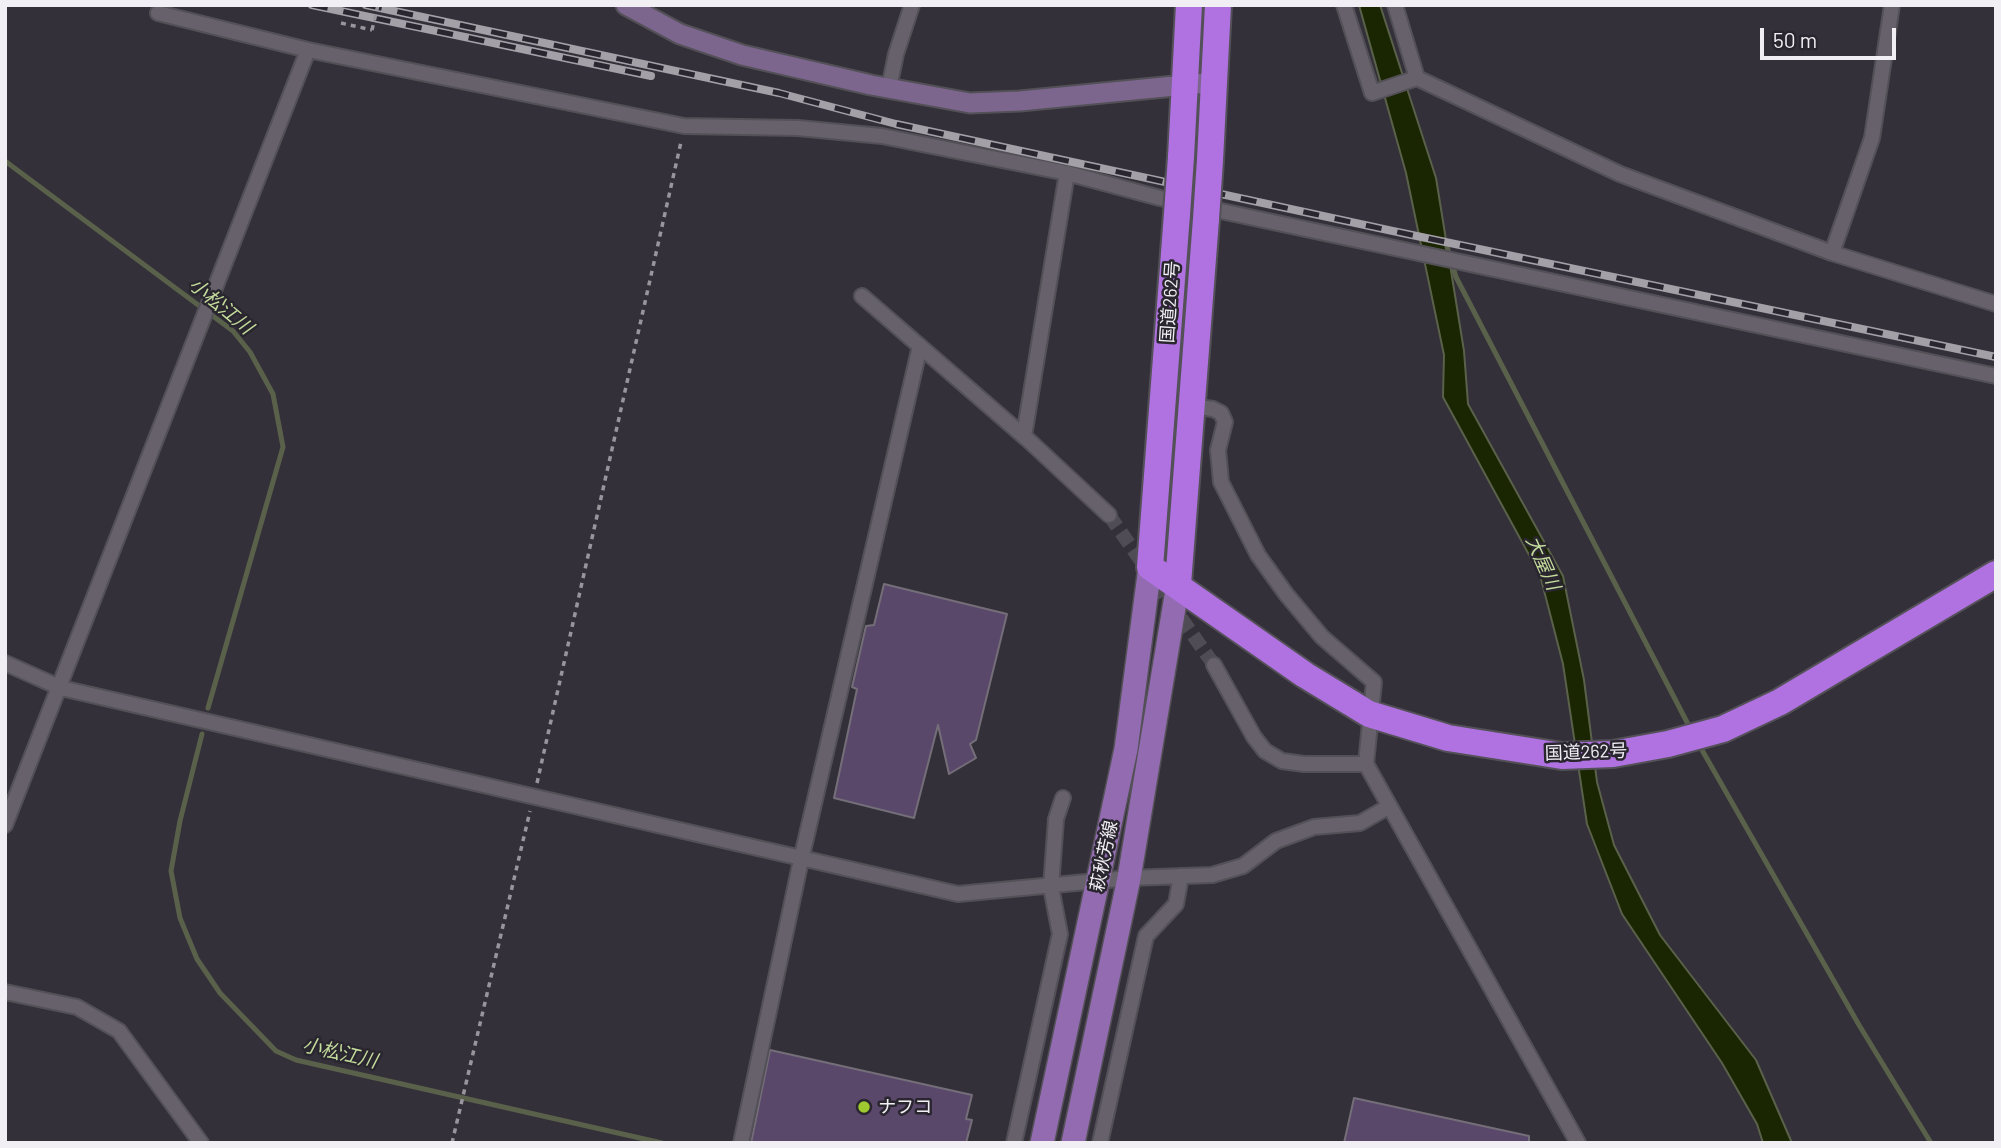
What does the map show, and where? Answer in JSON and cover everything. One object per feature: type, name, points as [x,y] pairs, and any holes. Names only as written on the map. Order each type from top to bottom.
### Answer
[{"type":"highway","name":"国道262号","points":[[1189,5],[1186,85],[1150,567],[1305,675],[1369,714],[1448,737],[1562,756],[1613,754],[1668,744],[1723,729],[1780,702],[1996,574]]},
{"type":"highway","name":"国道262号","points":[[1178,584],[1216,82],[1218,5]]},
{"type":"main road","name":"萩秋芳線","points":[[1042,1143],[1126,749],[1150,567]]},
{"type":"main road","name":"萩秋芳線","points":[[1073,1143],[1129,878],[1178,584]]},
{"type":"street","points":[[625,5],[680,34],[743,55],[970,103],[1020,101],[1216,82]]},
{"type":"street","points":[[889,88],[896,54],[912,5]]},
{"type":"street","points":[[1344,5],[1372,93],[1414,78],[1620,174],[1832,253],[1996,304]]},
{"type":"street","points":[[1395,5],[1414,78]]},
{"type":"street","points":[[1832,253],[1872,138],[1892,5]]},
{"type":"street","points":[[158,13],[308,50],[684,126],[798,128],[882,136],[1067,173],[1160,198],[1429,257],[1996,376]]},
{"type":"street","points":[[5,825],[61,688],[308,50]]},
{"type":"street","points":[[1029,441],[1024,436],[1067,173]]},
{"type":"street","points":[[862,296],[1029,441],[1109,515]]},
{"type":"street","points":[[741,1143],[801,860],[920,346]]},
{"type":"street","points":[[1192,406],[1213,409],[1221,413],[1225,422],[1218,450],[1221,482],[1258,555],[1322,637],[1374,682],[1366,764],[1578,1142]]},
{"type":"street","points":[[5,663],[61,688],[958,894],[1099,883],[1129,878],[1212,875],[1243,866],[1276,841],[1314,827],[1360,823],[1388,807]]},
{"type":"street","points":[[1214,665],[1254,737],[1265,751],[1282,761],[1304,764],[1366,764]]},
{"type":"street","points":[[1014,1143],[1060,933],[1051,887],[1056,819],[1063,798]]},
{"type":"street","points":[[1100,1143],[1146,936],[1176,904],[1181,876]]},
{"type":"street","points":[[5,992],[77,1007],[119,1031],[192,1126],[201,1143]]},
{"type":"path","points":[[341,23],[372,30],[378,5]]},
{"type":"path","points":[[452,1143],[534,795],[684,126]]},
{"type":"water","name":"大屋川","points":[[1359,5],[1380,5],[1436,178],[1464,351],[1468,404],[1563,576],[1584,680],[1597,782],[1614,845],[1660,935],[1756,1060],[1792,1143],[1763,1143],[1757,1124],[1722,1063],[1622,914],[1587,824],[1563,664],[1540,575],[1443,397],[1444,355],[1406,173]]},
{"type":"building","points":[[884,584],[1007,614],[976,740],[970,744],[976,758],[949,774],[938,725],[914,818],[834,798],[857,689],[852,687],[866,626],[874,625]]},
{"type":"building","name":"ナフコ","points":[[770,1050],[972,1095],[966,1119],[972,1120],[966,1143],[751,1143]]},
{"type":"building","points":[[1354,1098],[1529,1136],[1529,1143],[1344,1143]]},
{"type":"waterway","name":"小松江川","points":[[5,161],[233,331],[250,352],[273,394],[283,447],[208,708]]},
{"type":"waterway","points":[[1445,240],[1456,277],[1690,728]]},
{"type":"waterway","name":"小松江川","points":[[202,734],[180,821],[171,871],[180,918],[197,959],[220,993],[276,1051],[296,1060],[662,1143]]},
{"type":"waterway","points":[[1698,743],[1859,1025],[1931,1143]]},
{"type":"tunnel","points":[[1109,515],[1214,665]]},
{"type":"railway","points":[[312,5],[651,76]]},
{"type":"railway","points":[[366,5],[779,93],[896,124],[1996,357]]},
{"type":"place","name":"ナフコ","points":[[864,1107]]}]
